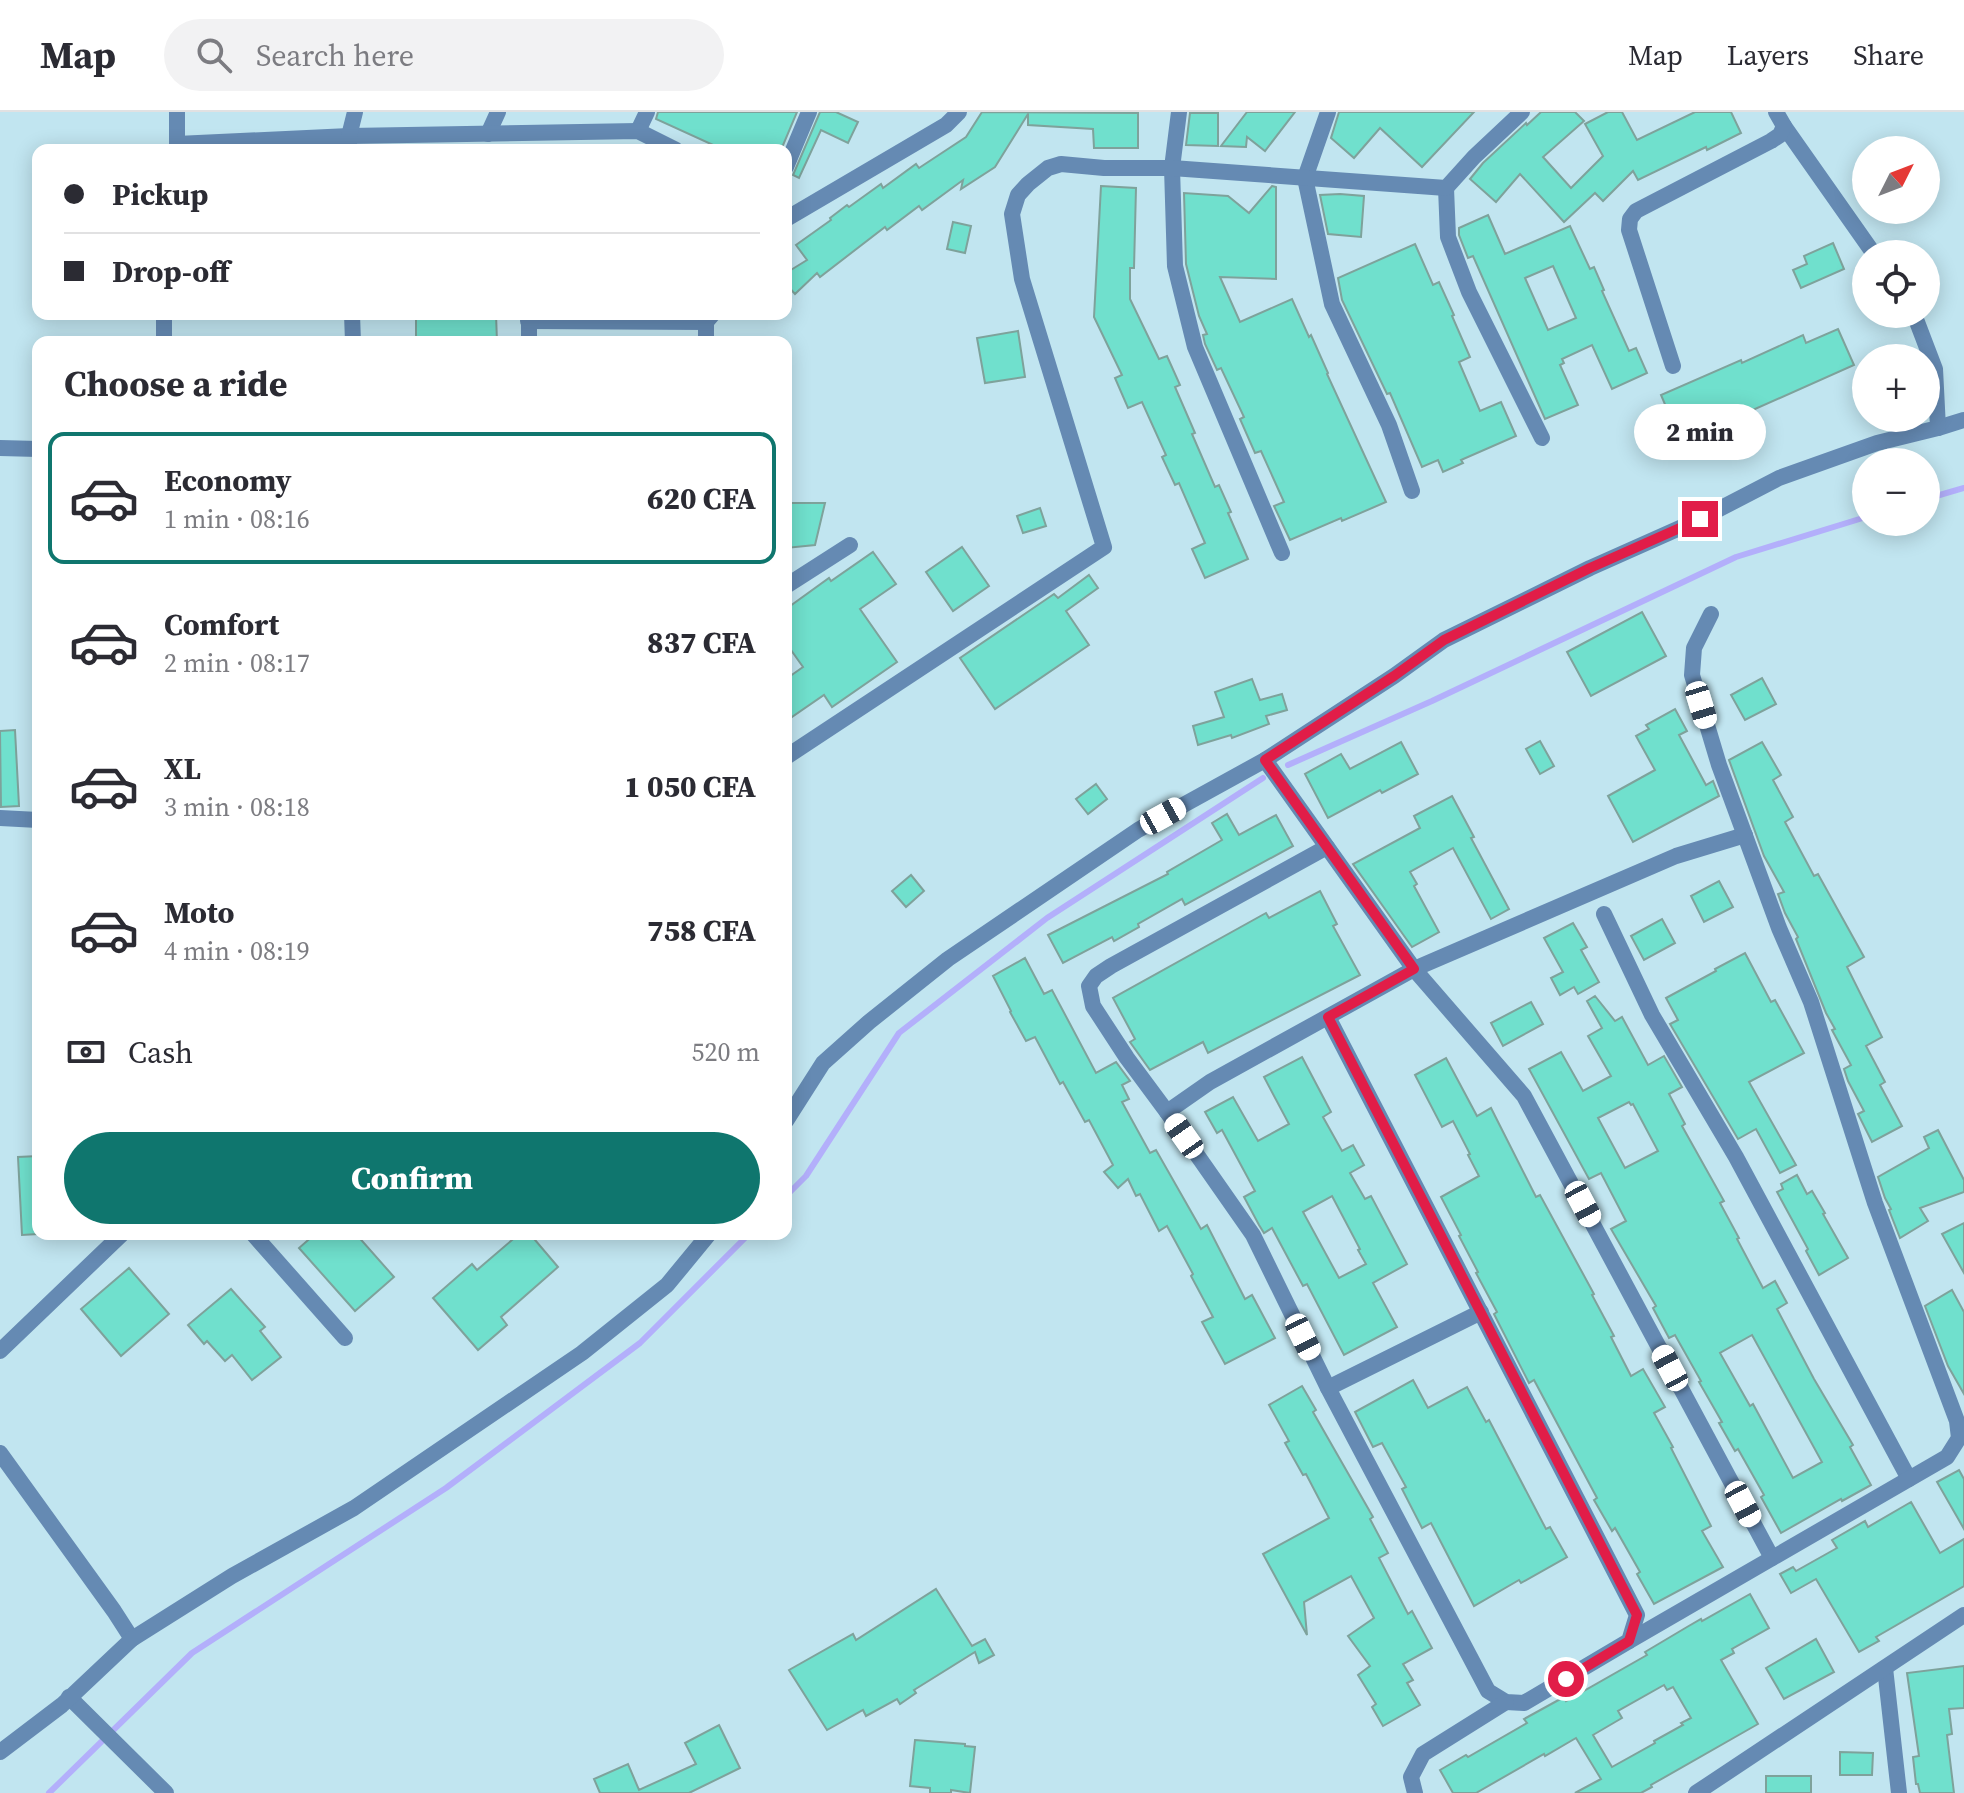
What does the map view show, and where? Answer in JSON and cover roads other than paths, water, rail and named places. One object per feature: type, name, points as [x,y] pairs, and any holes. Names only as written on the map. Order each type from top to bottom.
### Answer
[{"type":"street","points":[[177,112],[177,144]]},
{"type":"street","points":[[349,143],[355,112]]},
{"type":"street","points":[[488,134],[498,112]]},
{"type":"street","points":[[638,131],[647,112]]},
{"type":"street","points":[[792,153],[809,112]]},
{"type":"street","points":[[792,215],[946,125],[959,112]]},
{"type":"street","points":[[1179,112],[1172,168],[1175,266],[1195,347],[1282,553]]},
{"type":"street","points":[[1328,112],[1305,178],[1332,304],[1389,425],[1412,491]]},
{"type":"street","points":[[1522,112],[1446,188],[1448,237],[1469,292],[1542,438]]},
{"type":"street","points":[[1780,119],[1864,240]]},
{"type":"street","points":[[1673,366],[1629,230],[1630,219],[1636,211],[1780,135],[1780,119]]},
{"type":"street","points":[[306,144],[488,134],[531,142],[638,131],[664,144]]},
{"type":"street","points":[[792,753],[1104,547],[1022,279],[1012,214],[1018,195],[1028,184],[1048,168],[1061,164],[1104,168],[1172,168],[1446,188]]},
{"type":"street","points":[[1940,427],[1964,420]]},
{"type":"street","points":[[792,1112],[823,1063],[948,959],[1138,830],[1265,760],[1444,640],[1590,568],[1700,519],[1779,478],[1877,443],[1922,432]]},
{"type":"street","points":[[0,448],[32,449]]},
{"type":"street","points":[[792,582],[850,545]]},
{"type":"street","points":[[1327,847],[1096,976],[1089,986],[1093,1006],[1253,1235],[1328,1388],[1488,1691],[1506,1702],[1524,1703],[1947,1457],[1959,1438],[1957,1421],[1875,1203],[1811,1002],[1779,928],[1719,765],[1692,675],[1694,648],[1711,614]]},
{"type":"street","points":[[1265,760],[1414,969],[1524,1096],[1772,1558]]},
{"type":"street","points":[[0,818],[32,820]]},
{"type":"street","points":[[1167,1112],[1210,1082],[1414,969],[1676,856],[1745,835]]},
{"type":"street","points":[[1604,914],[1652,1015],[1736,1157],[1909,1479]]},
{"type":"street","points":[[1328,1017],[1637,1615],[1629,1641]]},
{"type":"street","points":[[0,1351],[116,1240]]},
{"type":"street","points":[[258,1240],[345,1338]]},
{"type":"street","points":[[0,1752],[69,1697],[132,1639],[232,1576],[354,1508],[582,1353],[667,1285],[704,1240]]},
{"type":"street","points":[[1328,1388],[1481,1312]]},
{"type":"street","points":[[0,1453],[132,1639]]},
{"type":"street","points":[[1696,1793],[1964,1615]]},
{"type":"street","points":[[1885,1668],[1899,1793]]},
{"type":"street","points":[[69,1697],[166,1793]]},
{"type":"street","points":[[1415,1793],[1411,1777],[1423,1754],[1506,1702]]},
{"type":"waterway","points":[[1940,495],[1964,488]]},
{"type":"waterway","points":[[1288,765],[1432,701],[1736,557],[1852,521]]},
{"type":"waterway","points":[[792,1190],[806,1176],[899,1033],[1047,918],[1263,778]]},
{"type":"waterway","points":[[49,1793],[192,1653],[446,1488],[640,1343],[743,1240]]}]
